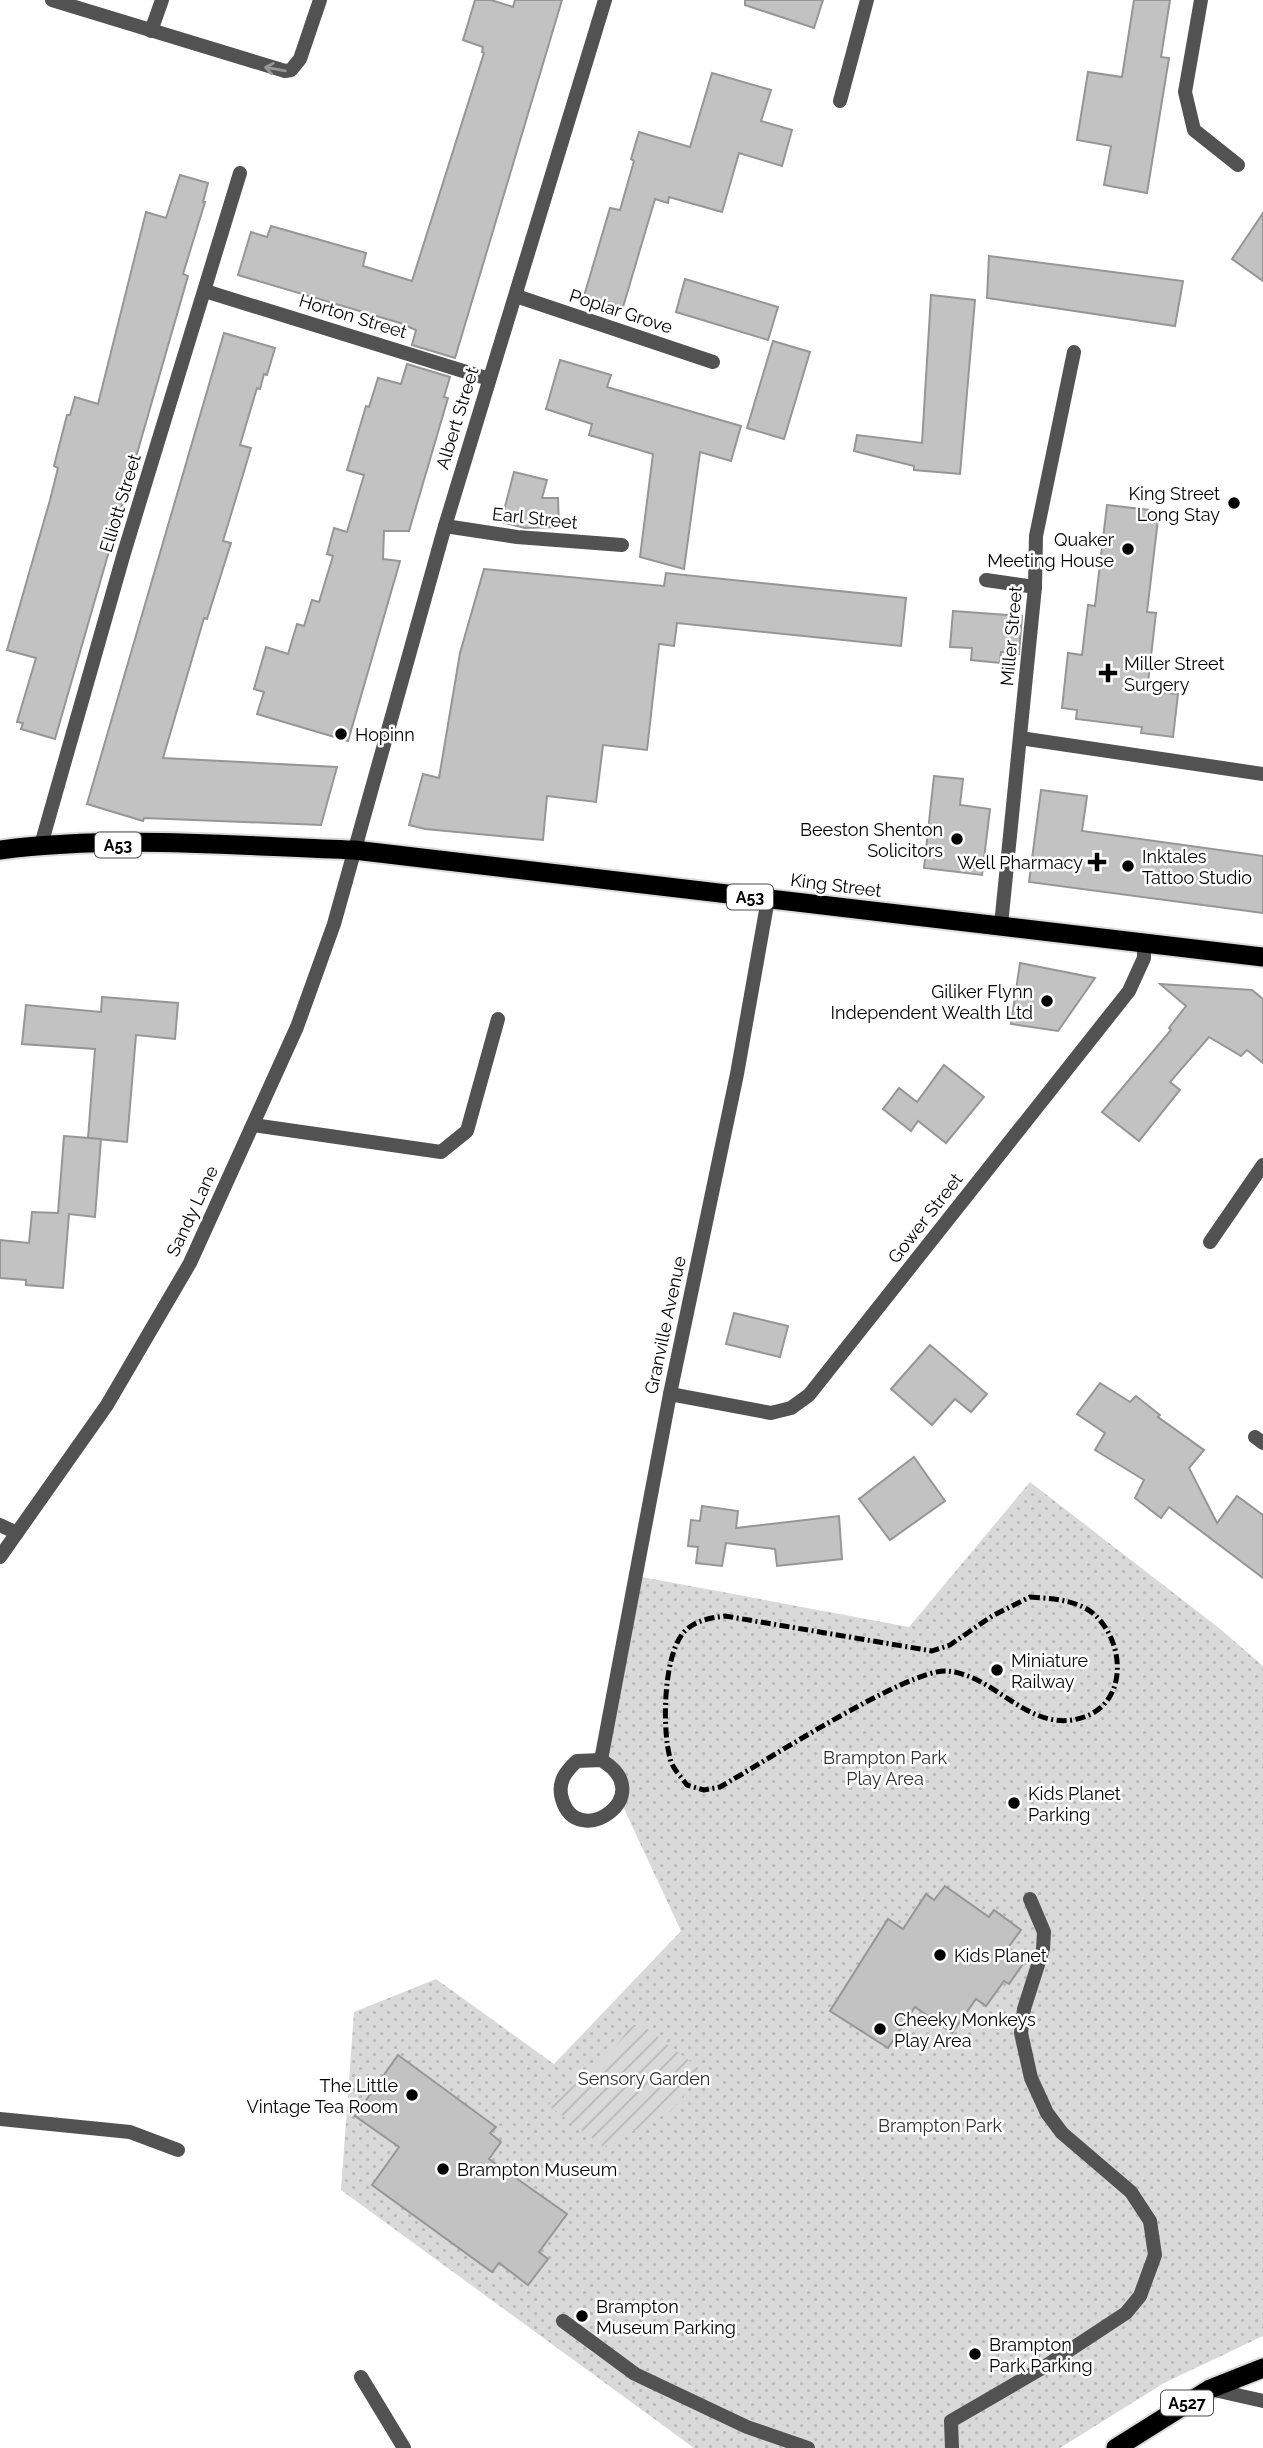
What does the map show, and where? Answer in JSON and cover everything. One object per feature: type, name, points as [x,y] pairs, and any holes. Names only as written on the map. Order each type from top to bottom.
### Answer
[{"type":"highway","name":"King Street","points":[[41,845],[237,844],[354,850],[1263,957]]},
{"type":"highway","name":"A53","points":[[0,850],[41,845]]},
{"type":"highway","name":"A527","points":[[1116,2448],[1210,2389],[1263,2368]]},
{"type":"street","points":[[52,0],[285,71],[296,66],[300,59],[320,0]]},
{"type":"street","points":[[151,31],[162,0]]},
{"type":"street","name":"Albert Street","points":[[354,850],[369,789],[410,660],[445,526],[605,0]]},
{"type":"street","points":[[840,101],[867,0]]},
{"type":"street","points":[[1201,0],[1185,92],[1194,130],[1238,165]]},
{"type":"street","name":"Elliott Street","points":[[41,845],[124,553],[240,173]]},
{"type":"street","name":"Horton Street","points":[[205,291],[489,379]]},
{"type":"street","name":"Poplar Grove","points":[[516,296],[713,362]]},
{"type":"street","name":"Miller Street","points":[[1001,925],[1035,587],[1036,537],[1074,352]]},
{"type":"street","name":"Earl Street","points":[[445,526],[517,537],[622,545]]},
{"type":"street","points":[[986,580],[1035,587]]},
{"type":"street","points":[[1020,738],[1263,774]]},
{"type":"street","name":"Sandy Lane","points":[[0,1557],[107,1405],[183,1275],[301,1014],[334,924],[354,850]]},
{"type":"street","name":"Granville Avenue","points":[[601,1760],[670,1394],[737,1074],[768,899]]},
{"type":"street","name":"Gower Street","points":[[670,1394],[771,1413],[791,1408],[808,1395],[1129,991],[1144,958],[1144,943]]},
{"type":"street","points":[[253,1125],[441,1152],[467,1131],[498,1019]]},
{"type":"street","points":[[1210,1242],[1263,1165]]},
{"type":"street","points":[[0,1525],[17,1533]]},
{"type":"street","points":[[601,1760],[609,1764],[620,1781],[620,1800],[609,1815],[600,1819],[582,1819],[565,1806],[560,1787],[562,1778],[578,1761],[601,1760]]},
{"type":"street","points":[[952,2448],[951,2421],[1044,2367],[1126,2313],[1140,2296],[1155,2255],[1150,2221],[1131,2192],[1062,2133],[1047,2113],[1031,2078],[1021,2033],[1024,2009],[1043,1949],[1044,1932],[1030,1899]]},
{"type":"street","points":[[0,2119],[130,2132],[178,2150]]},
{"type":"street","points":[[562,2321],[635,2374],[747,2427],[808,2448]]},
{"type":"street","points":[[361,2378],[404,2448]]},
{"type":"street","points":[[1210,2389],[1263,2401]]},
{"type":"green space","name":"Brampton Park","points":[[1030,1482],[1219,1628],[1263,1666],[1263,2336],[1164,2383],[1060,2448],[694,2448],[341,2190],[354,2012],[436,1979],[554,2064],[681,1931],[620,1800],[622,1791],[605,1762],[642,1577],[909,1627]]},
{"type":"green space","name":"Sensory Garden","points":[[632,2025],[642,2025],[703,2071],[671,2111],[604,2147],[548,2105],[606,2059]]},
{"type":"building","points":[[475,0],[491,0],[513,7],[515,0],[562,0],[455,358],[412,345],[416,330],[400,323],[238,275],[251,232],[267,237],[271,226],[366,253],[363,266],[412,281],[484,53],[483,47],[463,40]]},
{"type":"building","points":[[745,0],[823,0],[814,28],[745,5]]},
{"type":"building","points":[[1134,0],[1170,0],[1161,57],[1169,58],[1147,193],[1104,185],[1111,146],[1077,140],[1088,72],[1122,77]]},
{"type":"building","points":[[712,73],[771,90],[761,121],[792,130],[782,166],[739,153],[722,212],[669,197],[668,203],[655,199],[623,307],[584,296],[610,208],[620,210],[639,132],[690,147]]},
{"type":"building","points":[[180,175],[208,183],[205,202],[183,274],[188,276],[55,739],[21,729],[23,723],[17,722],[36,658],[7,650],[50,500],[58,468],[54,466],[67,415],[70,415],[75,397],[98,404],[146,212],[166,218]]},
{"type":"building","points":[[1263,213],[1263,281],[1232,259]]},
{"type":"building","points":[[989,256],[1183,281],[1175,326],[987,298]]},
{"type":"building","points":[[685,279],[778,307],[768,340],[676,312]]},
{"type":"building","points":[[931,295],[975,300],[960,474],[914,470],[914,466],[854,451],[857,435],[922,443]]},
{"type":"building","points":[[224,333],[275,348],[267,375],[264,374],[260,389],[257,388],[240,445],[251,448],[223,541],[231,543],[207,619],[204,618],[163,758],[337,767],[321,825],[144,818],[143,821],[87,804]]},
{"type":"building","points":[[773,341],[810,352],[784,439],[747,428]]},
{"type":"building","points":[[560,360],[611,375],[607,387],[741,426],[731,461],[700,452],[684,569],[640,557],[653,454],[589,435],[592,424],[546,409]]},
{"type":"building","points":[[407,364],[450,377],[444,397],[448,398],[409,531],[384,531],[383,559],[400,561],[348,741],[257,714],[264,692],[254,689],[266,647],[288,654],[297,624],[304,626],[312,600],[319,602],[333,556],[327,554],[334,528],[347,532],[364,475],[347,470],[366,406],[369,407],[378,378],[401,384]]},
{"type":"building","points":[[514,472],[547,480],[542,498],[558,498],[559,527],[525,528],[501,522]]},
{"type":"building","name":"Miller Street Surgery","points":[[1107,505],[1159,511],[1147,612],[1156,613],[1147,691],[1178,694],[1173,737],[1141,733],[1142,727],[1076,719],[1077,710],[1062,708],[1068,653],[1082,655],[1088,605],[1095,606]]},
{"type":"building","points":[[484,569],[664,586],[666,573],[906,598],[901,646],[677,623],[674,646],[659,644],[647,750],[603,745],[596,802],[547,796],[543,840],[425,829],[409,825],[423,774],[439,778],[460,653]]},
{"type":"building","points":[[953,611],[1022,616],[1019,654],[1001,652],[1000,663],[971,660],[972,648],[950,647]]},
{"type":"building","name":"Beeston Shenton Solicitors","points":[[934,776],[963,779],[960,805],[990,809],[982,875],[924,868]]},
{"type":"building","points":[[1041,790],[1087,796],[1082,831],[1263,856],[1263,913],[1029,882]]},
{"type":"building","name":"Giliker Flynn Independent Wealth Ltd","points":[[1020,963],[1095,978],[1058,1031],[1011,1024]]},
{"type":"building","points":[[1160,984],[1252,990],[1263,999],[1263,1063],[1247,1050],[1241,1056],[1209,1037],[1170,1082],[1180,1090],[1139,1141],[1102,1112],[1171,1030],[1169,1028],[1186,1006]]},
{"type":"building","points":[[102,997],[178,1003],[175,1039],[136,1035],[127,1142],[88,1138],[95,1049],[22,1044],[26,1005],[101,1012]]},
{"type":"building","points":[[944,1065],[984,1097],[946,1143],[918,1121],[911,1131],[883,1109],[899,1088],[917,1102]]},
{"type":"building","points":[[64,1136],[101,1139],[95,1217],[69,1214],[63,1288],[26,1285],[26,1280],[0,1278],[0,1240],[29,1243],[32,1212],[58,1213]]},
{"type":"building","points":[[734,1313],[788,1326],[780,1357],[726,1344]]},
{"type":"building","points":[[930,1345],[987,1394],[971,1412],[955,1399],[932,1425],[891,1389]]},
{"type":"building","points":[[1100,1383],[1130,1402],[1136,1396],[1160,1415],[1158,1417],[1204,1450],[1189,1468],[1217,1523],[1237,1496],[1263,1515],[1263,1578],[1169,1507],[1161,1518],[1135,1498],[1144,1480],[1095,1450],[1105,1433],[1077,1414]]},
{"type":"building","points":[[914,1457],[945,1501],[890,1540],[859,1499]]},
{"type":"building","points":[[702,1506],[738,1511],[736,1528],[839,1516],[842,1559],[777,1566],[775,1549],[726,1543],[722,1566],[696,1563],[698,1547],[688,1546],[691,1520],[700,1521]]},
{"type":"building","name":"Kids Planet","points":[[945,1886],[989,1917],[994,1910],[1021,1930],[1007,1949],[1025,1961],[1009,1984],[1004,1981],[986,2006],[976,1999],[952,2033],[915,2007],[888,2048],[830,2011],[888,1919],[903,1929],[926,1894],[934,1900]]},
{"type":"building","name":"Brampton Museum","points":[[398,2055],[496,2127],[490,2133],[501,2142],[489,2159],[567,2214],[539,2252],[548,2259],[528,2285],[499,2263],[492,2272],[372,2185],[399,2147],[355,2116]]},
{"type":"railway","points":[[1030,1597],[1064,1601],[1088,1610],[1105,1627],[1112,1641],[1116,1656],[1115,1686],[1108,1699],[1084,1717],[1065,1721],[1047,1718],[1030,1712],[965,1675],[947,1671],[928,1674],[869,1700],[720,1787],[704,1790],[687,1785],[673,1765],[667,1745],[665,1711],[668,1673],[678,1642],[689,1627],[699,1622],[725,1616],[932,1651],[950,1645],[992,1616],[1030,1597]]},
{"type":"place","name":"King Street Long Stay","points":[[1234,503]]},
{"type":"place","name":"Quaker Meeting House","points":[[1128,549]]},
{"type":"place","name":"Miller Street Surgery","points":[[1108,673]]},
{"type":"place","name":"Hopinn","points":[[341,734]]},
{"type":"place","name":"Beeston Shenton Solicitors","points":[[957,839]]},
{"type":"place","name":"Well Pharmacy","points":[[1097,862]]},
{"type":"place","name":"Inktales Tattoo Studio","points":[[1128,866]]},
{"type":"place","name":"Giliker Flynn Independent Wealth Ltd","points":[[1047,1001]]},
{"type":"place","name":"Miniature Railway","points":[[997,1670]]},
{"type":"place","name":"Kids Planet Parking","points":[[1014,1803]]},
{"type":"place","name":"Kids Planet","points":[[940,1955]]},
{"type":"place","name":"Cheeky Monkeys Play Area","points":[[880,2029]]},
{"type":"place","name":"The Little Vintage Tea Room","points":[[412,2095]]},
{"type":"place","name":"Brampton Museum","points":[[443,2169]]},
{"type":"place","name":"Brampton Museum Parking","points":[[582,2316]]},
{"type":"place","name":"Brampton Park Parking","points":[[975,2354]]},
{"type":"park label","name":"Brampton Park Play Area","points":[[885,1767]]}]
